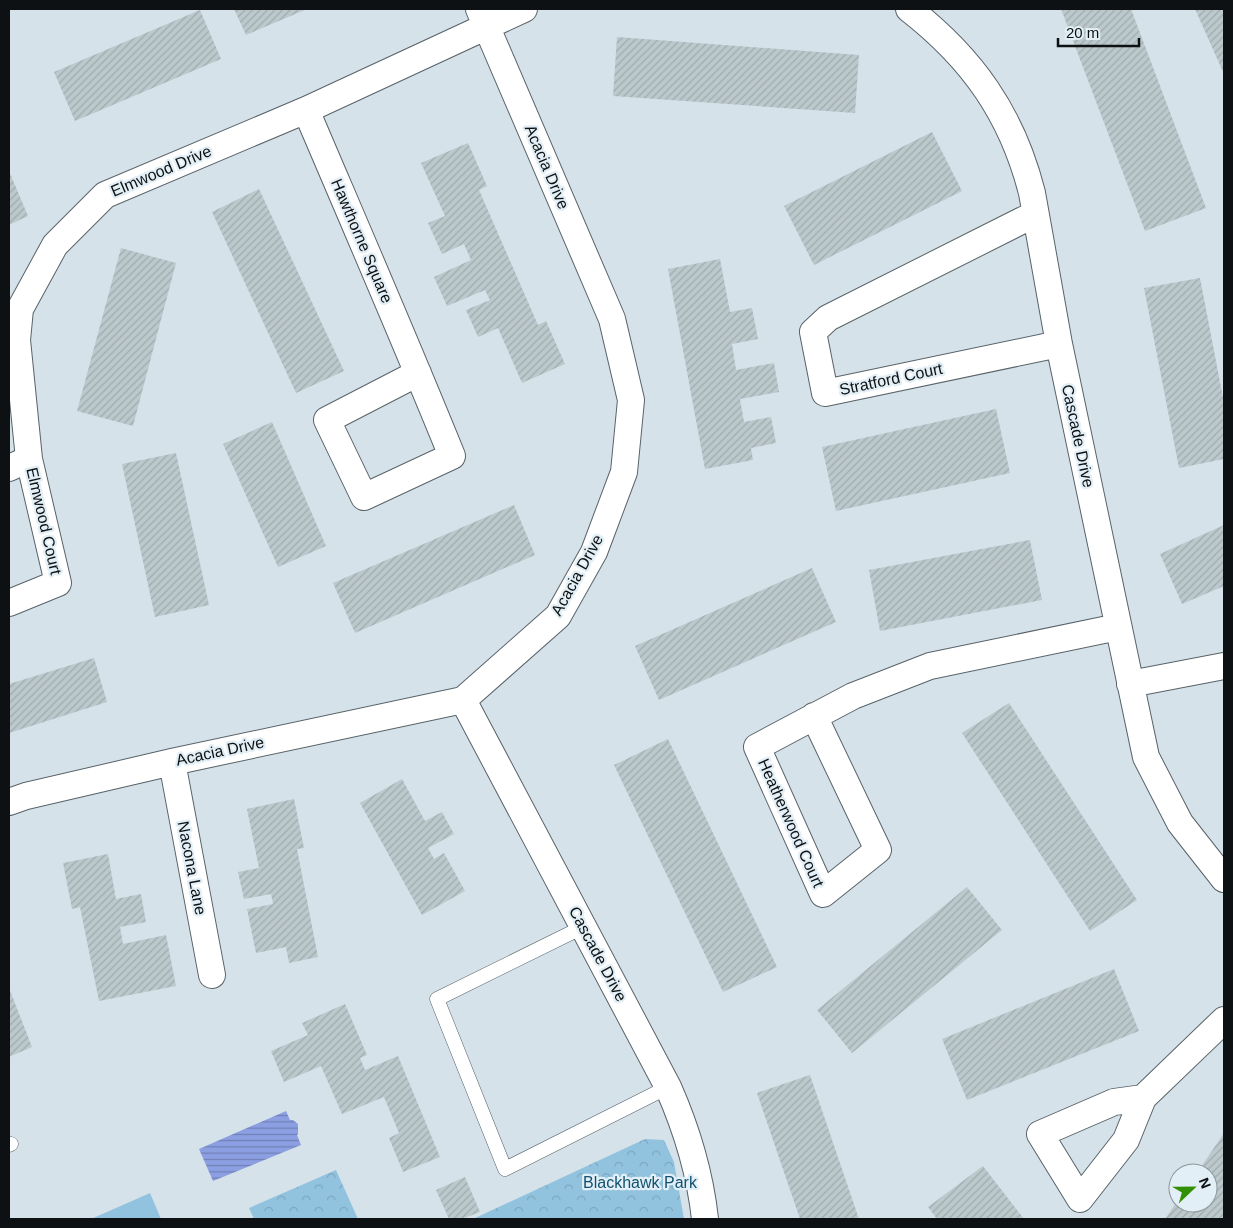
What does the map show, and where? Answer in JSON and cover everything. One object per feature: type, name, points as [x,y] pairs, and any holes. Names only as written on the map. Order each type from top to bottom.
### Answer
[{"type":"street","points":[[482,18],[524,9]]},
{"type":"street","name":"Cascade Drive","points":[[909,9],[932,26],[983,82],[998,106],[1027,172],[1059,344],[1146,757],[1180,823],[1224,879]]},
{"type":"street","name":"Elmwood Drive","points":[[19,463],[18,340],[14,307],[55,244],[105,195],[306,110],[482,18]]},
{"type":"street","name":"Acacia Drive","points":[[9,802],[26,796],[172,762],[463,700],[558,616],[594,552],[624,472],[631,400],[612,319],[482,18]]},
{"type":"street","name":"Hawthorne Square","points":[[306,110],[418,373],[452,456],[364,498],[327,420],[418,373]]},
{"type":"street","name":"Stratford Court","points":[[1035,214],[828,318],[813,332],[825,393],[1059,344]]},
{"type":"street","name":"Elmwood Court","points":[[9,603],[58,583],[19,463]]},
{"type":"street","name":"Heatherwood Court","points":[[814,716],[878,850],[823,894],[758,746],[814,716],[853,696],[930,666],[1118,627]]},
{"type":"street","points":[[1130,684],[1224,666]]},
{"type":"street","name":"Cascade Drive","points":[[463,700],[668,1087],[690,1143],[699,1178],[705,1219]]},
{"type":"street","name":"Nacona Lane","points":[[172,762],[212,975]]},
{"type":"street","points":[[1143,1098],[1224,1020]]},
{"type":"lane","points":[[583,927],[437,999],[506,1169],[668,1087]]},
{"type":"green space","name":"Blackhawk Park","points":[[645,1139],[664,1140],[674,1162],[684,1219],[473,1219]]},
{"type":"green space","points":[[336,1170],[358,1219],[254,1219],[249,1208]]},
{"type":"green space","points":[[150,1193],[161,1219],[91,1219]]},
{"type":"water","points":[[286,1111],[290,1120],[298,1124],[297,1135],[301,1145],[213,1181],[199,1149]]},
{"type":"building","points":[[234,9],[307,9],[246,35]]},
{"type":"building","points":[[1061,9],[1131,9],[1206,208],[1145,231]]},
{"type":"building","points":[[1195,9],[1224,9],[1224,74]]},
{"type":"building","points":[[200,10],[221,59],[75,121],[54,72]]},
{"type":"building","points":[[617,37],[859,55],[855,113],[613,96]]},
{"type":"building","points":[[932,132],[962,191],[814,265],[784,206]]},
{"type":"building","points":[[468,143],[487,186],[479,190],[538,325],[546,321],[565,364],[522,383],[498,328],[478,337],[466,310],[490,300],[485,290],[447,306],[434,277],[471,260],[464,244],[442,254],[428,223],[445,216],[421,163]]},
{"type":"building","points":[[9,171],[28,216],[9,225]]},
{"type":"building","points":[[259,189],[344,371],[296,393],[212,212]]},
{"type":"building","points":[[121,248],[176,263],[133,426],[77,411]]},
{"type":"building","points":[[720,259],[730,312],[752,308],[758,339],[732,344],[736,370],[774,363],[779,392],[740,399],[744,422],[771,417],[776,443],[751,448],[753,460],[705,469],[668,269]]},
{"type":"building","points":[[1200,278],[1224,403],[1224,459],[1179,468],[1144,288]]},
{"type":"building","points":[[996,409],[1010,473],[836,511],[822,447]]},
{"type":"building","points":[[272,422],[326,546],[278,567],[223,444]]},
{"type":"building","points":[[176,453],[209,605],[155,617],[122,464]]},
{"type":"building","points":[[514,505],[535,555],[355,633],[333,583]]},
{"type":"building","points":[[1224,525],[1224,586],[1182,604],[1160,554]]},
{"type":"building","points":[[1030,540],[1042,600],[880,631],[869,570]]},
{"type":"building","points":[[812,568],[836,622],[659,700],[635,646]]},
{"type":"building","points":[[94,658],[107,702],[9,733],[9,684]]},
{"type":"building","points":[[1009,703],[1137,900],[1090,931],[962,733]]},
{"type":"building","points":[[668,739],[777,967],[723,992],[614,765]]},
{"type":"building","points":[[402,779],[425,821],[442,812],[454,834],[428,848],[434,859],[444,853],[465,891],[422,915],[360,803]]},
{"type":"building","points":[[294,799],[304,848],[297,849],[318,957],[289,963],[286,947],[256,953],[247,909],[273,904],[271,894],[244,899],[238,872],[259,868],[247,809]]},
{"type":"building","points":[[108,854],[116,899],[141,894],[146,922],[120,927],[123,944],[166,935],[176,986],[99,1001],[80,907],[72,909],[63,863]]},
{"type":"building","points":[[967,887],[1002,930],[852,1053],[817,1010]]},
{"type":"building","points":[[1114,969],[1139,1031],[967,1100],[942,1039]]},
{"type":"building","points":[[9,988],[32,1047],[9,1057]]},
{"type":"building","points":[[345,1004],[367,1055],[360,1058],[365,1070],[398,1056],[440,1157],[403,1172],[389,1138],[399,1133],[384,1097],[342,1114],[321,1066],[284,1082],[271,1051],[308,1035],[302,1023]]},
{"type":"building","points":[[810,1075],[859,1219],[800,1219],[757,1093]]},
{"type":"building","points":[[1224,1133],[1224,1219],[1165,1219],[1169,1213],[1218,1213],[1218,1163],[1204,1163]]},
{"type":"building","points":[[983,1166],[1024,1219],[937,1219],[928,1207]]},
{"type":"building","points":[[465,1177],[480,1212],[462,1219],[449,1219],[436,1190]]}]
